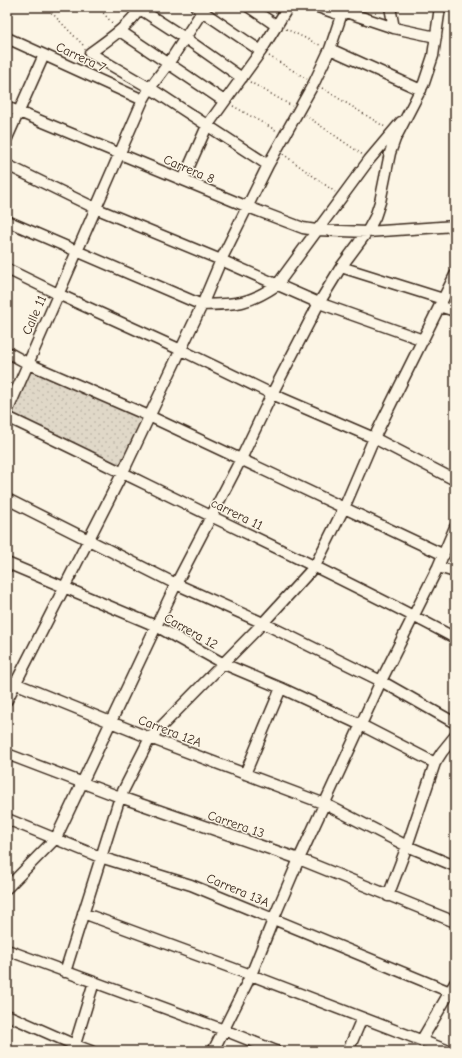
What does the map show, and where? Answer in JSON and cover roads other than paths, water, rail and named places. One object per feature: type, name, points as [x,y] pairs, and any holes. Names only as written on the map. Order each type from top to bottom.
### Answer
[{"type":"street","points":[[249,7],[277,26]]},
{"type":"street","points":[[183,180],[207,126],[261,51],[288,7]]},
{"type":"street","points":[[318,7],[343,11],[394,28],[436,37]]},
{"type":"street","points":[[390,7],[394,28]]},
{"type":"street","points":[[7,888],[56,838],[176,584],[241,459],[318,303],[375,217],[380,202],[390,153],[421,90],[433,56],[440,7]]},
{"type":"street","points":[[242,78],[140,8],[120,31],[90,53],[150,88],[268,165]]},
{"type":"street","points":[[201,8],[261,51]]},
{"type":"street","name":"Calle 11","points":[[7,412],[27,363],[78,252],[95,208],[143,100],[185,38],[201,8]]},
{"type":"street","points":[[7,700],[11,682],[63,588],[123,472],[202,305],[221,260],[268,165],[278,150],[314,83],[330,49],[343,11]]},
{"type":"street","points":[[120,31],[224,101]]},
{"type":"street","name":"Carrera 7","points":[[7,38],[143,100]]},
{"type":"street","points":[[330,49],[421,90]]},
{"type":"street","points":[[7,138],[44,55]]},
{"type":"street","name":"Carrera 8","points":[[7,107],[248,207],[303,228],[366,232],[455,226]]},
{"type":"street","points":[[7,221],[202,305],[236,304],[251,300],[277,285],[369,160],[392,131],[407,116]]},
{"type":"street","points":[[7,165],[95,208],[221,260],[318,303],[422,340]]},
{"type":"street","points":[[341,267],[441,303],[455,311]]},
{"type":"street","points":[[7,269],[272,394],[374,438],[455,480]]},
{"type":"street","points":[[65,972],[120,797],[150,738],[224,664],[315,566],[344,508],[374,438],[455,275]]},
{"type":"street","points":[[7,352],[27,363],[149,416],[444,555]]},
{"type":"street","name":"carrera 11","points":[[7,417],[315,566],[413,615],[455,638]]},
{"type":"street","points":[[7,499],[176,584],[263,623],[381,681],[455,723]]},
{"type":"street","points":[[213,1051],[251,976],[299,859],[381,681],[444,555],[455,527]]},
{"type":"street","name":"Carrera 12","points":[[7,563],[63,588],[156,626],[224,664],[281,688],[361,725],[435,763]]},
{"type":"street","points":[[438,567],[455,572]]},
{"type":"street","name":"Carrera 12A","points":[[11,682],[150,738],[325,804],[407,846],[455,866]]},
{"type":"street","points":[[245,774],[281,688]]},
{"type":"street","points":[[388,896],[407,846],[435,763],[455,736]]},
{"type":"street","name":"Carrera 13","points":[[7,754],[120,797],[299,859],[455,922]]},
{"type":"street","name":"Carrera 13A","points":[[7,819],[100,857],[191,885],[452,994]]},
{"type":"street","points":[[83,913],[449,1051]]},
{"type":"street","points":[[7,950],[224,1030],[276,1051]]},
{"type":"street","points":[[74,1048],[94,982]]},
{"type":"street","points":[[421,1041],[452,994],[455,983]]},
{"type":"street","points":[[7,1014],[74,1048],[91,1051]]},
{"type":"street","points":[[348,1051],[362,1018]]}]
